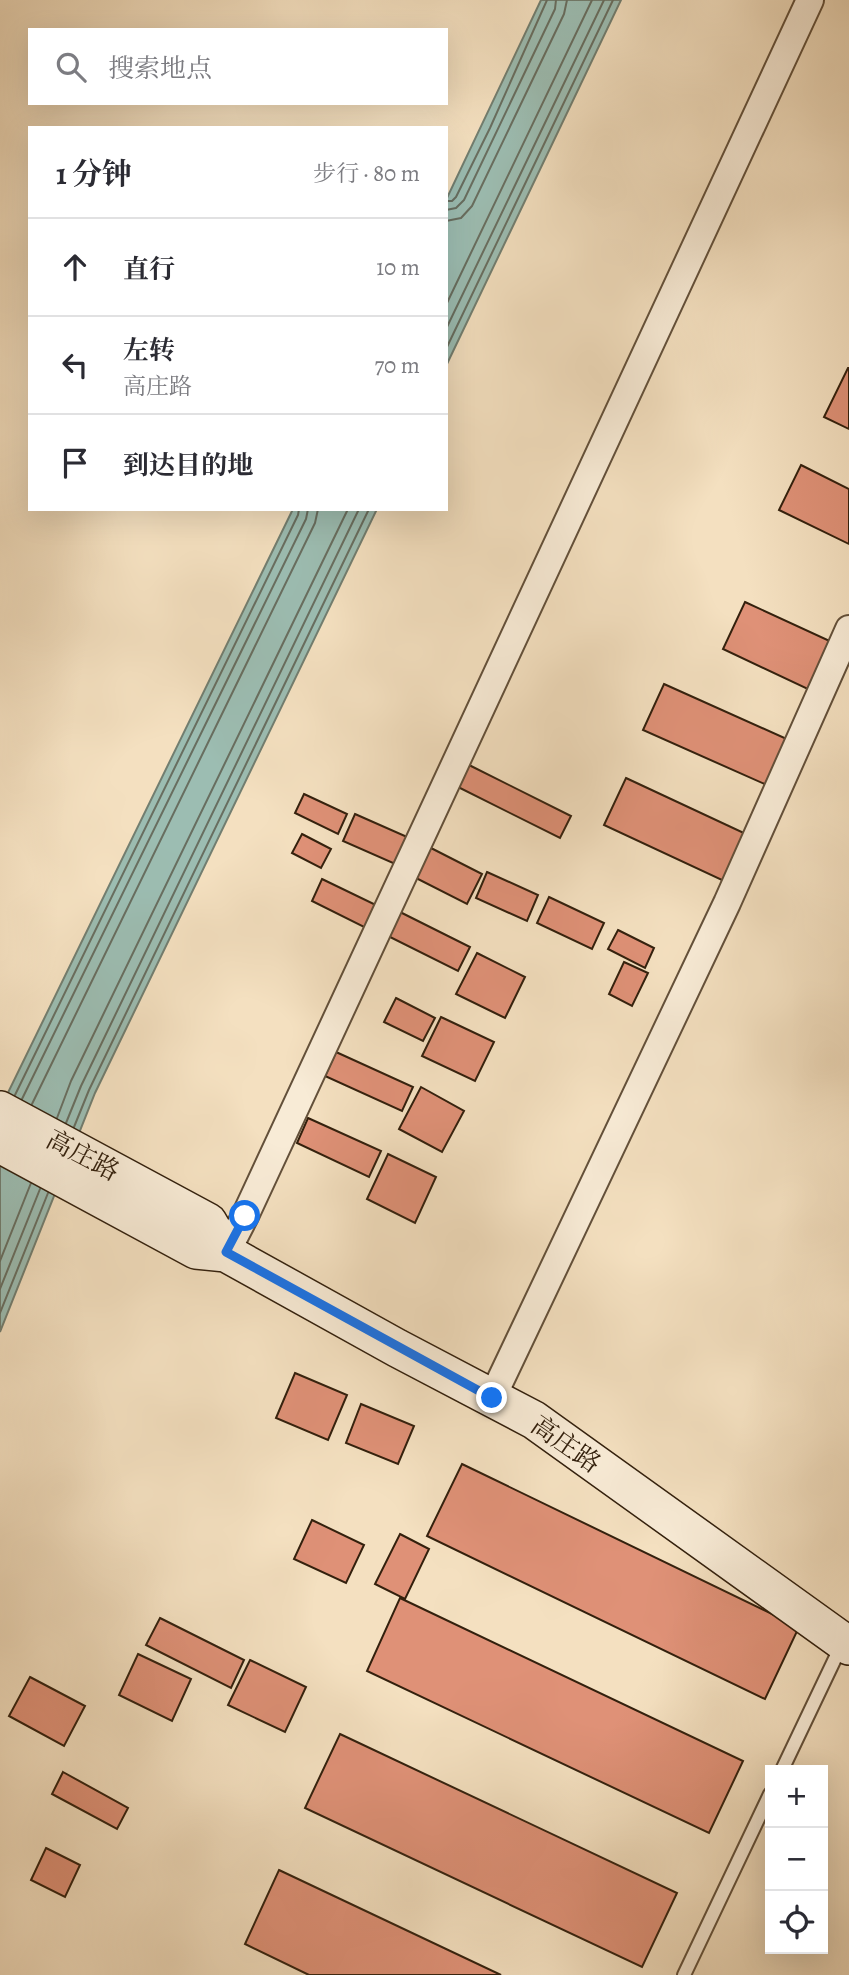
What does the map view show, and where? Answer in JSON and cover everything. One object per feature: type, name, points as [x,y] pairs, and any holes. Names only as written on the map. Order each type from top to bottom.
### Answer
[{"type":"street","points":[[226,1252],[810,0]]},
{"type":"street","points":[[492,1398],[727,902],[849,629]]},
{"type":"street","name":"高庄路","points":[[0,1110],[117,1191]]},
{"type":"street","name":"高庄路","points":[[0,1144],[117,1191],[208,1222],[226,1252],[534,1420],[846,1644]]},
{"type":"lane","points":[[785,1765],[846,1644]]},
{"type":"lane","points":[[684,1975],[765,1805]]},
{"type":"water","points":[[541,0],[621,0],[448,362],[448,196]]},
{"type":"water","points":[[292,511],[376,511],[95,1093],[0,1332],[0,1109]]},
{"type":"building","points":[[849,368],[849,429],[824,417]]},
{"type":"building","points":[[801,465],[849,489],[849,544],[779,510]]},
{"type":"building","points":[[745,602],[834,643],[812,691],[723,649]]},
{"type":"building","points":[[664,684],[789,740],[769,786],[643,730]]},
{"type":"building","points":[[469,765],[571,816],[560,838],[458,787]]},
{"type":"building","points":[[626,778],[746,834],[724,881],[604,825]]},
{"type":"building","points":[[304,794],[347,814],[338,834],[295,813]]},
{"type":"building","points":[[355,814],[414,840],[402,867],[343,841]]},
{"type":"building","points":[[302,834],[331,849],[321,868],[292,853]]},
{"type":"building","points":[[429,847],[482,874],[467,904],[414,877]]},
{"type":"building","points":[[487,872],[538,895],[527,921],[476,898]]},
{"type":"building","points":[[322,879],[380,907],[370,930],[312,901]]},
{"type":"building","points":[[549,897],[604,923],[592,949],[537,923]]},
{"type":"building","points":[[398,911],[470,947],[458,971],[386,935]]},
{"type":"building","points":[[618,930],[654,948],[645,968],[608,949]]},
{"type":"building","points":[[477,953],[525,977],[505,1018],[456,994]]},
{"type":"building","points":[[624,962],[648,973],[632,1006],[609,994]]},
{"type":"building","points":[[396,998],[435,1018],[423,1041],[384,1022]]},
{"type":"building","points":[[441,1017],[494,1042],[475,1081],[422,1056]]},
{"type":"building","points":[[336,1052],[413,1087],[402,1111],[325,1076]]},
{"type":"building","points":[[421,1087],[464,1111],[442,1152],[399,1129]]},
{"type":"building","points":[[308,1118],[381,1151],[369,1177],[297,1143]]},
{"type":"building","points":[[388,1154],[436,1177],[415,1223],[367,1199]]},
{"type":"building","points":[[295,1373],[347,1395],[328,1440],[276,1418]]},
{"type":"building","points":[[361,1404],[414,1426],[398,1464],[346,1443]]},
{"type":"building","points":[[462,1464],[799,1627],[765,1699],[427,1536]]},
{"type":"building","points":[[312,1520],[364,1545],[346,1583],[294,1559]]},
{"type":"building","points":[[400,1534],[429,1549],[405,1599],[375,1584]]},
{"type":"building","points":[[400,1598],[743,1761],[709,1833],[367,1671]]},
{"type":"building","points":[[160,1618],[244,1660],[231,1688],[146,1645]]},
{"type":"building","points":[[138,1654],[191,1679],[172,1721],[119,1695]]},
{"type":"building","points":[[250,1660],[306,1687],[285,1732],[228,1705]]},
{"type":"building","points":[[30,1677],[85,1706],[64,1746],[9,1716]]},
{"type":"building","points":[[340,1734],[677,1893],[642,1967],[305,1808]]},
{"type":"building","points":[[63,1772],[128,1808],[117,1829],[52,1794]]},
{"type":"building","points":[[46,1848],[80,1865],[65,1897],[31,1880]]},
{"type":"building","points":[[279,1870],[501,1975],[309,1975],[245,1944]]},
{"type":"route","points":[[245,1216],[226,1252],[492,1398]]}]
